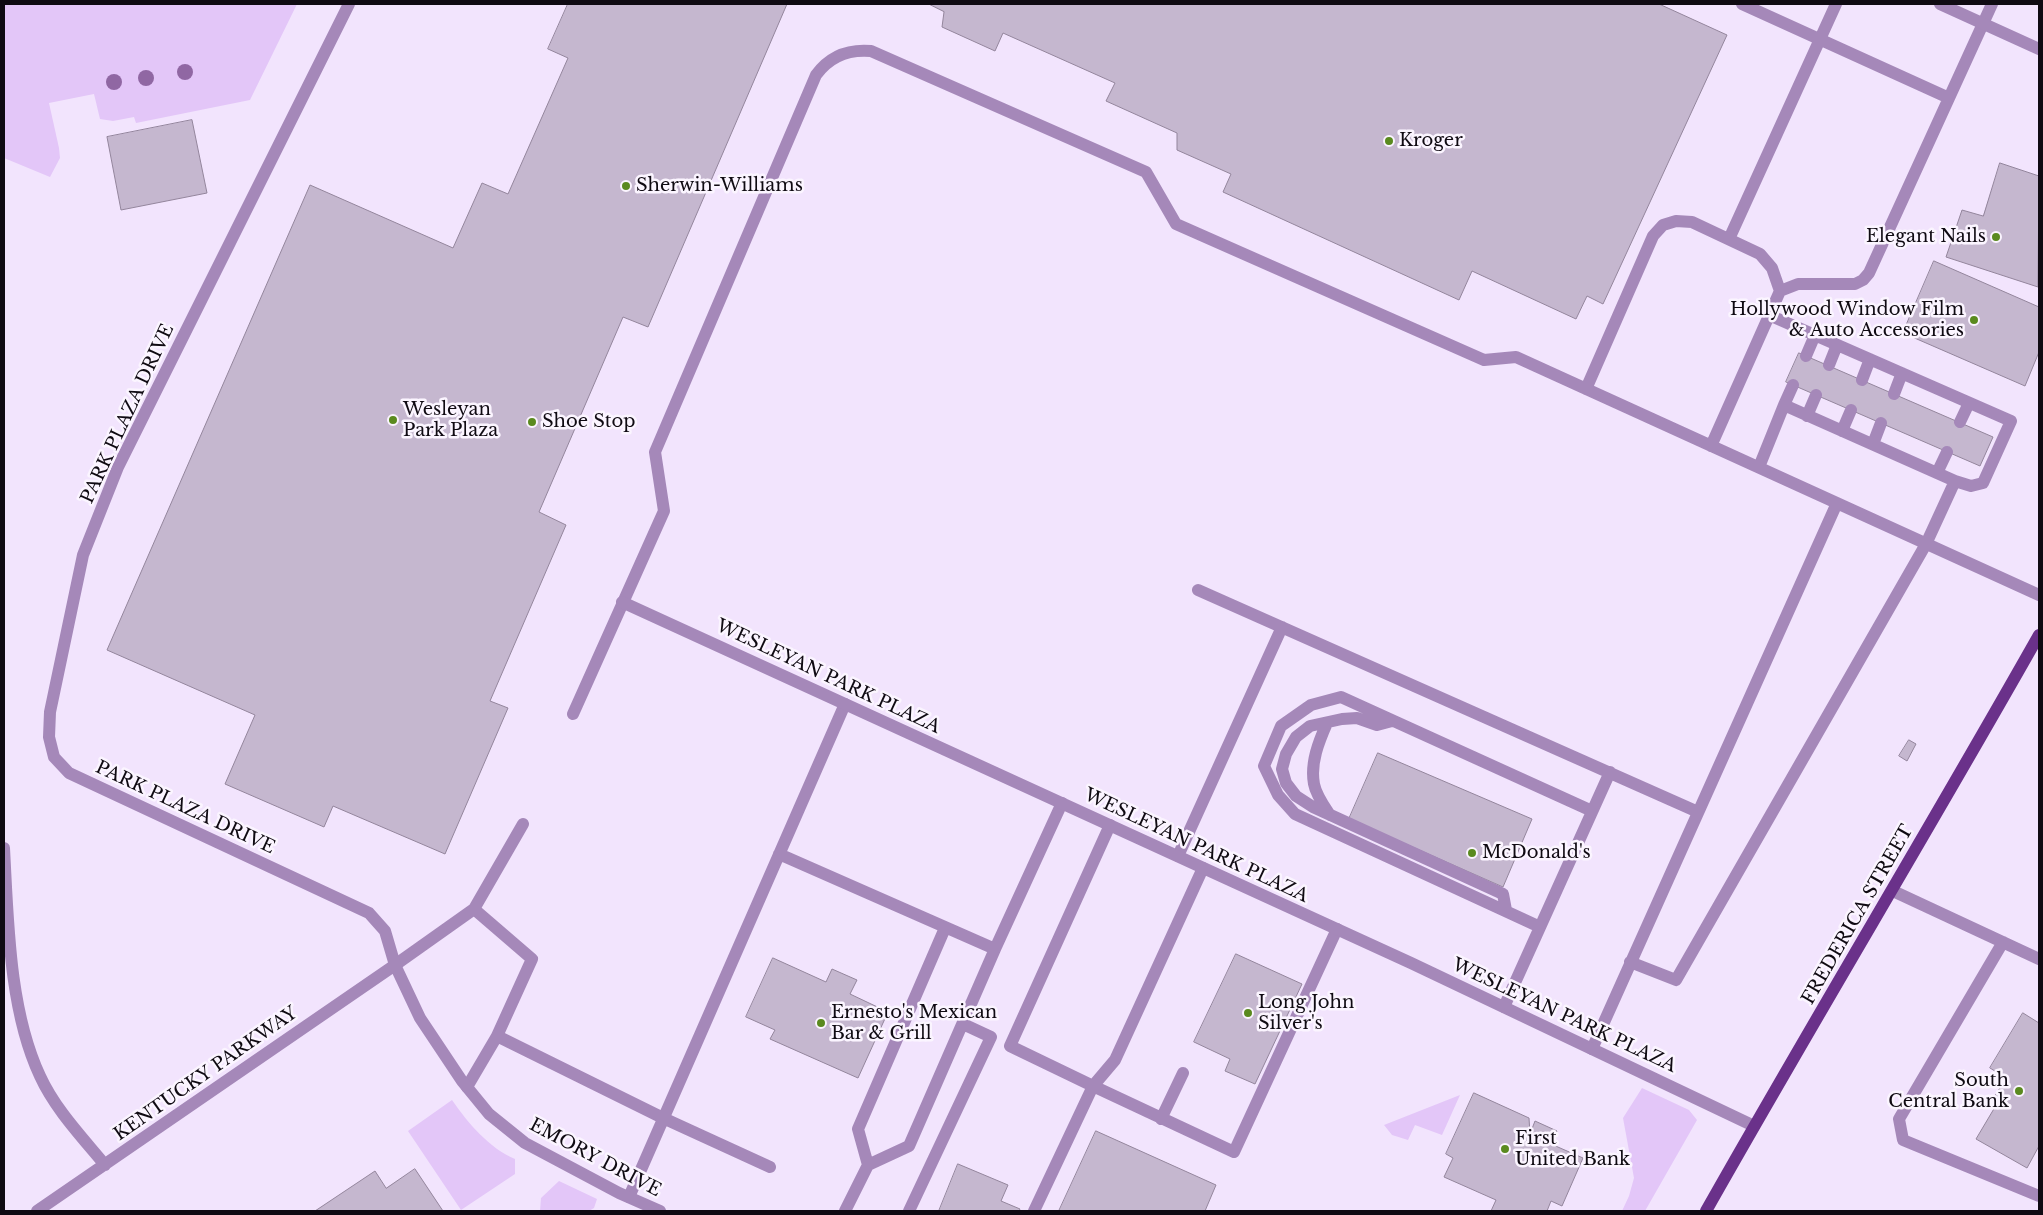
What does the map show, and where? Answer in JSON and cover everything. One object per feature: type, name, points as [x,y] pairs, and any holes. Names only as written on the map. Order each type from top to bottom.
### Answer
[{"type":"main road","name":"FREDERICA STREET","points":[[1706,1211],[1893,891],[2039,635]]},
{"type":"street","name":"PARK PLAZA DRIVE","points":[[350,4],[118,467],[83,555],[50,712],[49,737],[54,757],[69,773],[369,913],[384,932],[395,965]]},
{"type":"street","points":[[1742,4],[1949,98]]},
{"type":"street","points":[[1729,239],[1836,4]]},
{"type":"street","points":[[1940,4],[2039,49]]},
{"type":"street","points":[[1780,291],[1798,284],[1855,284],[1863,280],[1870,273],[1992,4]]},
{"type":"street","points":[[573,714],[664,511],[656,452],[816,74],[824,63],[857,50],[871,51],[1146,172],[1176,224],[1484,360],[1516,357],[2039,595]]},
{"type":"street","points":[[1586,389],[1653,236],[1663,225],[1676,221],[1692,222],[1760,254],[1772,268],[1780,291],[1711,446]]},
{"type":"street","points":[[1769,315],[2011,421],[1984,482],[1971,486],[1955,481],[1784,405]]},
{"type":"street","points":[[1806,356],[1815,335]]},
{"type":"street","points":[[1829,366],[1837,344]]},
{"type":"street","points":[[1862,380],[1870,359]]},
{"type":"street","points":[[1894,394],[1902,373]]},
{"type":"street","points":[[1759,467],[1793,385]]},
{"type":"street","points":[[1807,416],[1816,395]]},
{"type":"street","points":[[1960,422],[1969,403]]},
{"type":"street","points":[[1842,431],[1851,410]]},
{"type":"street","points":[[1872,444],[1881,423]]},
{"type":"street","points":[[1938,473],[1947,452]]},
{"type":"street","points":[[1630,962],[1676,980],[1926,544],[1955,481]]},
{"type":"street","points":[[1592,1048],[1837,503]]},
{"type":"street","points":[[1198,590],[1698,812]]},
{"type":"street","name":"WESLEYAN PARK PLAZA","points":[[622,602],[1337,929],[1754,1126]]},
{"type":"street","points":[[1178,856],[1282,627]]},
{"type":"street","points":[[1540,927],[1295,814],[1278,795],[1264,766],[1281,726],[1311,705],[1341,697],[1592,811]]},
{"type":"street","points":[[629,1197],[845,704]]},
{"type":"street","points":[[1392,721],[1377,725],[1357,718],[1310,726],[1296,736],[1286,754],[1282,769],[1286,784],[1296,796],[1330,815],[1502,894],[1506,910]]},
{"type":"street","points":[[1327,723],[1319,743],[1314,764],[1314,784],[1330,815]]},
{"type":"street","points":[[1504,1007],[1610,772]]},
{"type":"street","points":[[845,1211],[868,1165],[909,1146],[995,949],[1062,803]]},
{"type":"street","points":[[467,1087],[497,1036],[532,958],[474,909],[523,824]]},
{"type":"street","points":[[1010,1046],[1110,826]]},
{"type":"street","points":[[4,848],[17,1001],[26,1043],[40,1078],[69,1122],[105,1165]]},
{"type":"street","points":[[779,854],[995,949]]},
{"type":"street","points":[[1034,1211],[1093,1086],[1115,1060],[1203,868]]},
{"type":"street","points":[[1893,891],[2039,959]]},
{"type":"street","name":"KENTUCKY PARKWAY","points":[[37,1211],[474,909]]},
{"type":"street","points":[[868,1165],[858,1129],[945,928]]},
{"type":"street","points":[[963,1024],[1234,1152],[1337,929]]},
{"type":"street","points":[[2003,942],[1899,1119],[1903,1140],[2039,1196]]},
{"type":"street","name":"EMORY DRIVE","points":[[395,965],[420,1018],[467,1087],[489,1114],[525,1144],[660,1211]]},
{"type":"street","points":[[497,1036],[663,1118],[770,1167]]},
{"type":"street","points":[[909,1211],[991,1038]]},
{"type":"street","points":[[1161,1119],[1183,1073]]},
{"type":"shaded area","points":[[4,4],[297,4],[250,100],[136,123],[134,117],[113,121],[100,119],[94,94],[49,103],[60,158],[50,177],[4,158]]},
{"type":"shaded area","points":[[1642,1088],[1689,1110],[1697,1120],[1645,1211],[1622,1211],[1634,1178],[1623,1118]]},
{"type":"shaded area","points":[[1460,1095],[1442,1135],[1415,1125],[1408,1140],[1392,1135],[1384,1125]]},
{"type":"shaded area","points":[[452,1100],[488,1142],[515,1159],[515,1174],[461,1210],[408,1131]]},
{"type":"shaded area","points":[[559,1181],[597,1199],[594,1208],[589,1211],[540,1211],[541,1198]]},
{"type":"building","name":"Wesleyan Park Plaza","points":[[568,4],[787,4],[648,327],[623,317],[539,512],[566,525],[490,701],[508,708],[445,854],[333,806],[324,827],[225,784],[255,715],[107,650],[310,185],[453,248],[482,183],[508,194],[568,58],[548,49]]},
{"type":"building","points":[[929,4],[1659,4],[1727,35],[1603,304],[1587,296],[1576,319],[1472,271],[1459,300],[1223,192],[1231,174],[1177,150],[1177,133],[1106,101],[1115,83],[1003,33],[995,51],[942,27],[944,12]]},
{"type":"building","points":[[192,120],[207,193],[121,210],[107,137]]},
{"type":"building","name":"Elegant Nails","points":[[2000,163],[2039,176],[2038,287],[1946,257],[1962,210],[1983,216]]},
{"type":"building","name":"Hollywood Window Film & Auto Accessories","points":[[1934,261],[2039,307],[2039,352],[2025,386],[1903,333]]},
{"type":"building","points":[[1799,353],[1993,437],[1980,466],[1786,382]]},
{"type":"building","points":[[1909,740],[1916,744],[1907,761],[1899,756]]},
{"type":"building","name":"McDonald's","points":[[1378,753],[1532,819],[1503,887],[1349,819]]},
{"type":"building","name":"Long John Silver's","points":[[1236,954],[1302,984],[1255,1084],[1225,1071],[1230,1059],[1194,1042]]},
{"type":"building","name":"Ernesto's Mexican Bar & Grill","points":[[773,958],[826,982],[832,969],[857,980],[850,994],[888,1012],[858,1078],[770,1039],[775,1030],[746,1017]]},
{"type":"building","name":"South Central Bank","points":[[2023,1013],[2039,1023],[2039,1146],[2027,1168],[1976,1139],[1995,1107],[1990,1104],[2006,1078],[1990,1068]]},
{"type":"building","name":"First United Bank","points":[[1474,1093],[1529,1118],[1530,1134],[1535,1121],[1557,1131],[1551,1144],[1583,1158],[1562,1206],[1551,1201],[1547,1211],[1491,1211],[1496,1200],[1444,1177],[1453,1158],[1446,1154]]},
{"type":"building","points":[[1096,1131],[1216,1185],[1205,1211],[1059,1211]]},
{"type":"building","points":[[958,1164],[1008,1185],[1001,1201],[1020,1209],[1019,1211],[939,1211]]},
{"type":"building","points":[[415,1169],[443,1211],[315,1211],[375,1171],[386,1188]]},
{"type":"place","name":"Kroger","points":[[1389,141]]},
{"type":"place","name":"Sherwin-Williams","points":[[626,186]]},
{"type":"place","name":"Elegant Nails","points":[[1996,237]]},
{"type":"place","name":"Hollywood Window Film & Auto Accessories","points":[[1974,320]]},
{"type":"place","name":"Wesleyan Park Plaza","points":[[393,420]]},
{"type":"place","name":"Shoe Stop","points":[[532,422]]},
{"type":"place","name":"McDonald's","points":[[1472,853]]},
{"type":"place","name":"Long John Silver's","points":[[1248,1013]]},
{"type":"place","name":"Ernesto's Mexican Bar & Grill","points":[[821,1023]]},
{"type":"place","name":"South Central Bank","points":[[2019,1091]]},
{"type":"place","name":"First United Bank","points":[[1505,1149]]}]
